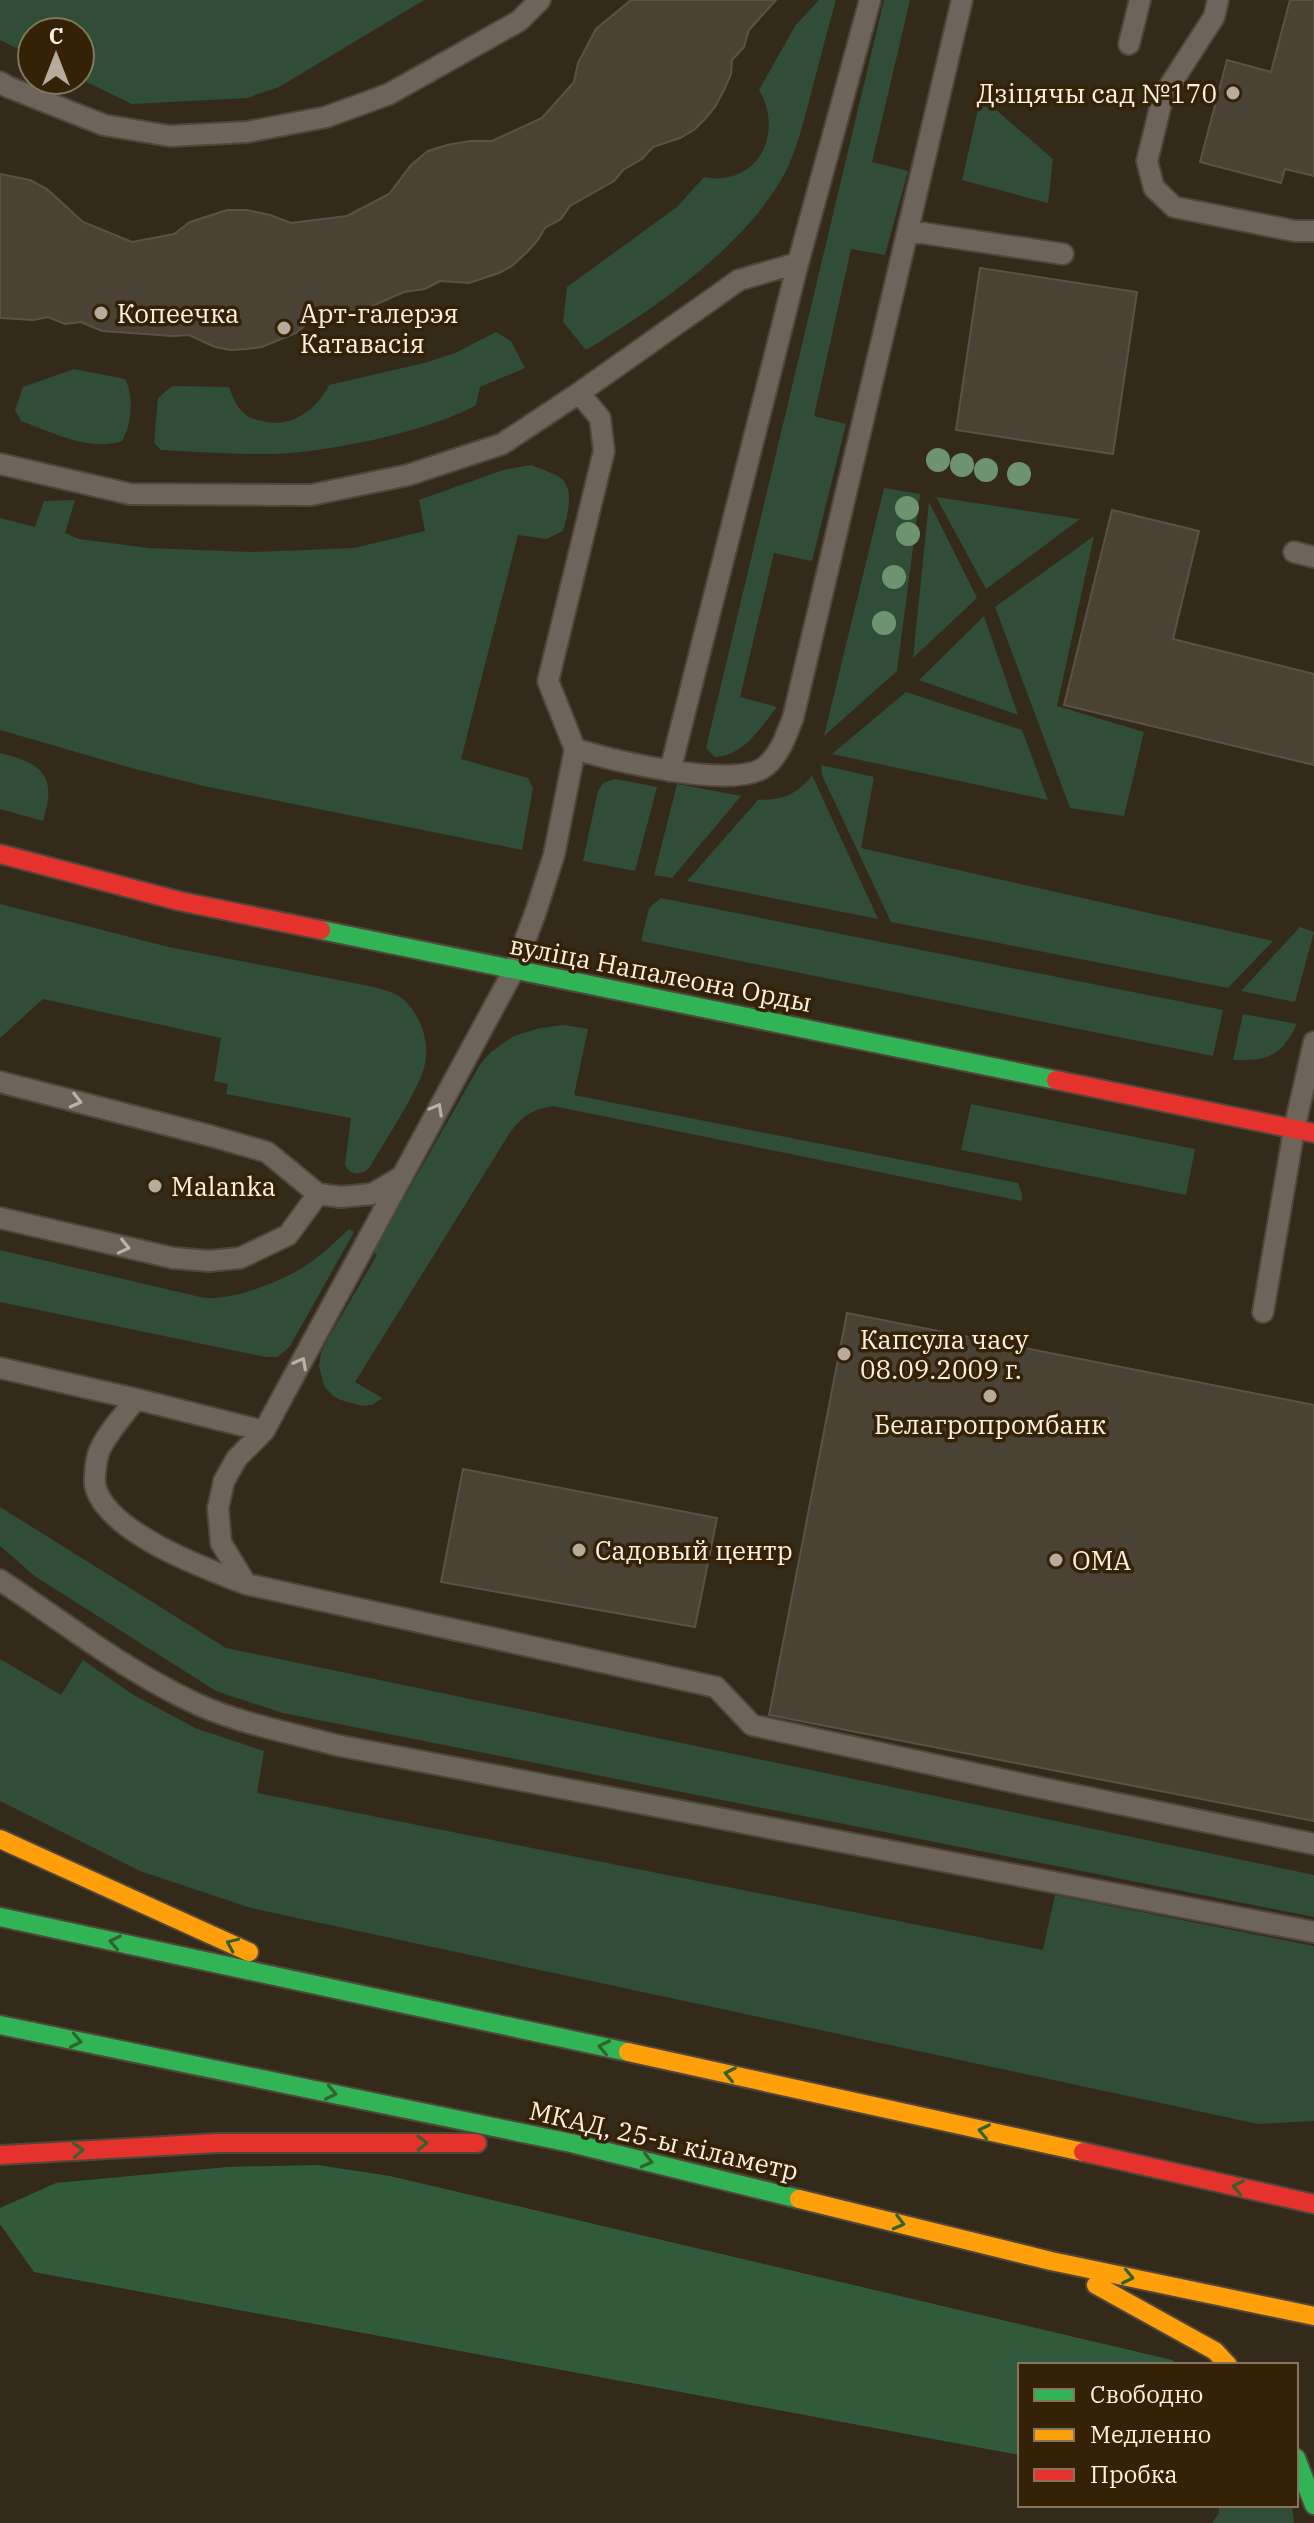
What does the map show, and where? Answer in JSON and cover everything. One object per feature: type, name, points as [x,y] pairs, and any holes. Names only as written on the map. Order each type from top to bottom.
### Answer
[{"type":"main road","name":"вуліца Напалеона Орды","points":[[0,854],[179,901],[1304,1131]]},
{"type":"main road","points":[[0,1839],[328,1987]]},
{"type":"main road","points":[[0,1917],[1314,2204]]},
{"type":"main road","name":"МКАД, 25-ы кіламетр","points":[[0,2025],[571,2143],[1051,2261],[1314,2316]]},
{"type":"main road","points":[[0,2155],[218,2143],[571,2143]]},
{"type":"main road","points":[[1051,2261],[1171,2325],[1215,2351],[1226,2363]]},
{"type":"main road","points":[[1298,2463],[1314,2505]]},
{"type":"lane","points":[[0,82],[104,125],[170,136],[247,132],[326,117],[389,94],[519,21],[540,0]]},
{"type":"lane","points":[[670,771],[798,263],[870,0]]},
{"type":"lane","points":[[575,749],[610,760],[670,771],[746,775],[764,768],[779,752],[793,718],[962,0]]},
{"type":"lane","points":[[1129,44],[1140,0]]},
{"type":"lane","points":[[1218,0],[1214,17],[1163,96],[1147,161],[1154,188],[1174,207],[1295,231],[1314,231]]},
{"type":"lane","points":[[909,231],[1063,254]]},
{"type":"lane","points":[[0,464],[130,494],[311,495],[408,475],[502,444],[739,280],[798,263]]},
{"type":"lane","points":[[246,1584],[221,1543],[218,1508],[224,1481],[237,1458],[264,1431],[514,970],[554,855],[575,749],[548,681],[604,451],[600,418],[579,393]]},
{"type":"lane","points":[[1263,1312],[1304,1131],[1314,1042]]},
{"type":"lane","points":[[0,1082],[267,1152],[318,1194],[341,1197],[372,1194],[399,1178]]},
{"type":"lane","points":[[0,1218],[173,1258],[209,1261],[240,1258],[288,1235],[318,1194]]},
{"type":"lane","points":[[0,1368],[264,1431]]},
{"type":"lane","points":[[136,1399],[98,1454],[95,1485],[108,1509],[131,1529],[190,1563],[246,1584],[716,1687],[752,1725],[1314,1844]]},
{"type":"lane","points":[[0,1580],[140,1674],[201,1705],[275,1729],[336,1745],[1314,1932]]},
{"type":"green space","points":[[0,0],[424,0],[279,87],[247,98],[132,104],[96,87],[96,16],[16,16],[16,48],[0,40]]},
{"type":"green space","points":[[819,0],[836,0],[798,142],[787,169],[770,197],[725,248],[698,272],[642,315],[586,350],[563,322],[567,287],[677,207],[704,177],[721,178],[738,174],[759,157],[765,145],[768,117],[759,90],[795,26]]},
{"type":"green space","points":[[884,0],[910,0],[872,162],[908,171],[885,255],[851,249],[814,416],[846,424],[812,561],[774,553],[740,697],[777,707],[743,746],[735,752],[715,757],[706,748]]},
{"type":"green space","points":[[981,97],[1053,159],[1048,203],[962,180]]},
{"type":"green space","points":[[496,332],[511,341],[525,368],[480,387],[476,405],[431,424],[374,440],[290,453],[161,450],[154,443],[158,398],[172,386],[229,387],[237,405],[249,417],[272,423],[283,422],[310,409],[329,385],[424,363],[455,353]]},
{"type":"green space","points":[[74,369],[125,379],[131,410],[122,441],[109,444],[84,442],[21,421],[15,410],[23,387]]},
{"type":"green space","points":[[531,465],[555,475],[566,484],[569,504],[563,531],[546,539],[518,535],[461,759],[528,778],[533,788],[522,850],[204,786],[0,730],[0,518],[35,527],[44,501],[75,500],[65,533],[79,539],[148,548],[251,552],[354,548],[425,531],[419,500],[503,470]]},
{"type":"green space","points":[[884,488],[920,494],[897,671],[824,736]]},
{"type":"green space","points":[[936,497],[1080,519],[986,589]]},
{"type":"green space","points":[[929,502],[977,598],[913,658]]},
{"type":"green space","points":[[1094,536],[1057,706],[1144,732],[1124,816],[1070,808],[995,607]]},
{"type":"green space","points":[[984,616],[1018,715],[919,680]]},
{"type":"green space","points":[[906,692],[1022,730],[1048,800],[832,754]]},
{"type":"green space","points":[[0,753],[27,762],[43,774],[48,793],[43,821],[0,809]]},
{"type":"green space","points":[[821,765],[874,777],[861,848],[1273,941],[1228,988],[891,922],[822,775]]},
{"type":"green space","points":[[812,775],[878,919],[687,881],[758,800],[788,795]]},
{"type":"green space","points":[[615,779],[657,787],[635,871],[583,861],[598,791],[603,783]]},
{"type":"green space","points":[[677,784],[741,796],[672,878],[654,875]]},
{"type":"green space","points":[[661,898],[1223,1010],[1213,1056],[641,941],[649,908]]},
{"type":"green space","points":[[0,904],[169,947],[393,993],[415,1013],[423,1030],[426,1059],[420,1079],[370,1167],[357,1174],[348,1170],[345,1164],[351,1118],[226,1094],[228,1084],[214,1081],[221,1038],[43,999],[0,1038]]},
{"type":"green space","points":[[1300,927],[1314,932],[1295,1002],[1241,991]]},
{"type":"green space","points":[[1243,1014],[1297,1024],[1285,1044],[1272,1055],[1233,1060]]},
{"type":"green space","points":[[564,1025],[588,1029],[574,1095],[1018,1183],[1022,1201],[553,1106],[539,1109],[511,1131],[355,1382],[382,1398],[372,1405],[362,1406],[333,1396],[324,1386],[319,1366],[321,1353],[377,1255],[373,1252],[481,1063],[514,1036]]},
{"type":"green space","points":[[971,1104],[1195,1149],[1186,1195],[961,1150]]},
{"type":"green space","points":[[349,1229],[354,1232],[290,1346],[278,1357],[0,1302],[0,1250],[212,1298],[242,1293],[288,1276],[316,1258]]},
{"type":"green space","points":[[0,1507],[226,1648],[1314,1875],[1314,1917],[283,1713],[216,1691],[36,1577],[0,1546]]},
{"type":"green space","points":[[0,1659],[61,1695],[83,1660],[132,1694],[195,1728],[264,1751],[257,1793],[1043,1950],[1055,1895],[1314,1946],[1314,2121],[1258,2124],[251,1908],[140,1871],[0,1801]]},
{"type":"green space","points":[[317,2165],[390,2176],[1175,2363],[1018,2363],[1018,2455],[34,2272],[0,2224],[0,2208],[56,2183],[227,2167]]},
{"type":"green space","points":[[1219,2507],[1292,2507],[1294,2523],[1212,2523],[1219,2513]]},
{"type":"building","points":[[631,0],[776,0],[749,30],[744,47],[732,60],[731,74],[715,107],[694,130],[653,147],[614,181],[570,206],[561,219],[545,228],[527,252],[499,273],[469,283],[440,281],[425,289],[404,292],[361,311],[339,313],[325,322],[307,324],[296,333],[262,347],[247,349],[215,347],[189,335],[102,331],[81,322],[65,324],[48,317],[34,320],[0,318],[0,174],[30,180],[47,189],[83,222],[132,242],[174,234],[190,222],[227,210],[247,210],[291,223],[347,216],[389,194],[411,165],[428,151],[470,141],[492,141],[542,118],[574,82],[578,63],[596,29]]},
{"type":"building","points":[[1290,0],[1314,0],[1314,176],[1285,169],[1281,183],[1200,162],[1227,60],[1271,72]]},
{"type":"building","points":[[980,268],[1137,292],[1113,454],[956,430]]},
{"type":"building","points":[[1112,510],[1199,531],[1173,639],[1314,674],[1314,765],[1064,705]]},
{"type":"building","name":"ОМА","points":[[847,1313],[1314,1405],[1314,1821],[769,1715]]},
{"type":"building","name":"Садовый центр","points":[[463,1469],[717,1518],[695,1627],[441,1582]]},
{"type":"traffic: fast","points":[[321,930],[1056,1080]]},
{"type":"traffic: fast","points":[[0,1917],[628,2052]]},
{"type":"traffic: fast","points":[[0,2025],[571,2143],[799,2199]]},
{"type":"traffic: fast","points":[[1298,2463],[1314,2505]]},
{"type":"traffic: slow","points":[[0,1839],[249,1952]]},
{"type":"traffic: slow","points":[[628,2052],[1083,2152]]},
{"type":"traffic: slow","points":[[799,2199],[1051,2261],[1314,2316]]},
{"type":"traffic: slow","points":[[1096,2285],[1215,2351],[1226,2363]]},
{"type":"traffic: jam","points":[[0,854],[179,901],[321,930]]},
{"type":"traffic: jam","points":[[1056,1080],[1314,1133]]},
{"type":"traffic: jam","points":[[0,2155],[218,2143],[477,2143]]},
{"type":"traffic: jam","points":[[1083,2152],[1314,2204]]},
{"type":"place","name":"Дзіцячы сад №170","points":[[1233,93]]},
{"type":"place","name":"Копеечка","points":[[101,313]]},
{"type":"place","name":"Арт-галерэя Катавасія","points":[[284,328]]},
{"type":"place","name":"Malanka","points":[[155,1186]]},
{"type":"place","name":"Капсула часу 08.09.2009 г.","points":[[844,1354]]},
{"type":"place","name":"Белагропромбанк","points":[[990,1396]]},
{"type":"place","name":"Садовый центр","points":[[579,1550]]},
{"type":"place","name":"ОМА","points":[[1056,1560]]}]
